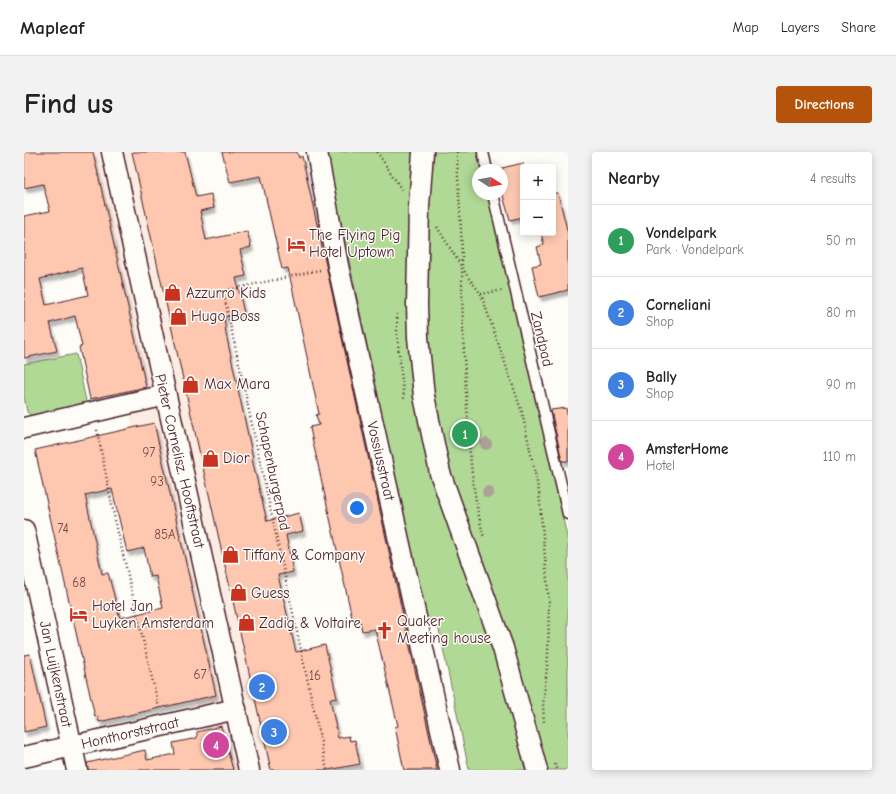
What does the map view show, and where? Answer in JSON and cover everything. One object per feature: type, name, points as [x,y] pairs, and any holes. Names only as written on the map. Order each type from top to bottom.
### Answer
[{"type":"street","name":"Pieter Cornelisz. Hooftstraat","points":[[112,152],[249,770]]},
{"type":"street","name":"Vossiusstraat","points":[[317,152],[338,266],[450,770]]},
{"type":"street","points":[[423,152],[419,206],[417,305],[418,337],[424,396],[440,473],[503,648],[536,770]]},
{"type":"street","points":[[24,428],[166,395]]},
{"type":"street","name":"Jan Luijkenstraat","points":[[24,530],[78,770]]},
{"type":"street","name":"Honthorststraat","points":[[24,757],[236,709]]},
{"type":"lane","points":[[483,152],[486,164]]},
{"type":"lane","name":"Zandpad","points":[[493,200],[568,514]]},
{"type":"path","points":[[457,152],[468,432],[474,486],[479,516],[485,539]]},
{"type":"path","name":"Schapenburgerpad","points":[[327,770],[223,291],[338,266]]},
{"type":"path","points":[[462,266],[468,277],[481,294],[522,412],[539,492],[549,602],[548,656],[543,706],[544,728]]},
{"type":"path","points":[[481,294],[497,290]]},
{"type":"path","points":[[93,412],[114,520],[164,726]]},
{"type":"shaded area","points":[[70,152],[143,152],[286,770],[211,770]]},
{"type":"green space","points":[[326,152],[481,152],[483,164],[472,164],[472,200],[491,200],[568,541],[568,770],[469,770],[438,625],[428,618],[425,618]]},
{"type":"green space","points":[[76,354],[86,401],[82,411],[38,421],[27,412],[24,397],[24,364]]},
{"type":"building","points":[[24,152],[93,152],[146,387],[90,399],[79,347],[82,346],[75,316],[50,323],[57,351],[24,358],[24,216],[50,211],[43,184],[24,188]],"holes":[[[82,268],[88,295],[46,305],[40,279]]]},
{"type":"building","points":[[132,152],[185,152],[196,197],[211,194],[214,208],[200,211],[206,240],[247,231],[251,247],[240,250],[246,276],[236,278],[244,313],[224,317],[226,334],[252,459],[267,521],[299,513],[303,531],[286,535],[293,572],[278,575],[294,644],[296,652],[325,645],[337,698],[330,699],[338,738],[349,736],[350,741],[355,740],[360,764],[328,770],[271,770]]},
{"type":"building","points":[[222,152],[297,152],[299,158],[302,156],[437,770],[404,770],[395,727],[398,726],[375,629],[362,631],[360,621],[353,622],[310,427],[319,425],[316,415],[319,414],[288,268],[282,269],[261,176],[230,182]]},
{"type":"building","points":[[523,163],[520,164],[520,218],[510,220],[504,200],[508,200],[508,167]]},
{"type":"building","points":[[556,193],[558,193],[568,234],[568,290],[539,297],[532,266],[541,264],[537,247],[544,245],[542,236],[556,236]]},
{"type":"building","points":[[566,408],[568,419],[568,461],[562,461],[551,410]]},
{"type":"building","points":[[154,423],[216,695],[99,722],[98,716],[95,717],[35,450]],"holes":[[[112,489],[127,552],[144,548],[150,577],[156,576],[163,608],[120,618],[108,573],[102,574],[85,495]]]},
{"type":"building","points":[[30,654],[46,727],[24,732],[24,655]]},
{"type":"building","points":[[221,726],[233,770],[88,770],[87,763],[145,750],[147,760],[175,754],[173,743],[197,738],[197,732]]},
{"type":"place","name":"The Flying Pig Hotel Uptown","points":[[296,244]]},
{"type":"place","name":"Azzurro Kids","points":[[173,293]]},
{"type":"place","name":"Hugo Boss","points":[[178,316]]},
{"type":"place","name":"Max Mara","points":[[191,384]]},
{"type":"place","name":"Vondelpark","points":[[465,434]]},
{"type":"place","name":"Dior","points":[[210,458]]},
{"type":"place","name":"Tiffany & Company","points":[[230,555]]},
{"type":"place","name":"Guess","points":[[238,593]]},
{"type":"place","name":"Hotel Jan Luyken Amsterdam","points":[[79,615]]},
{"type":"place","name":"Zadig & Voltaire","points":[[246,623]]},
{"type":"place","name":"Quaker Meeting house","points":[[384,630]]},
{"type":"place","name":"Corneliani","points":[[262,687]]},
{"type":"place","name":"Bally","points":[[274,732]]},
{"type":"place","name":"AmsterHome","points":[[216,745]]}]
